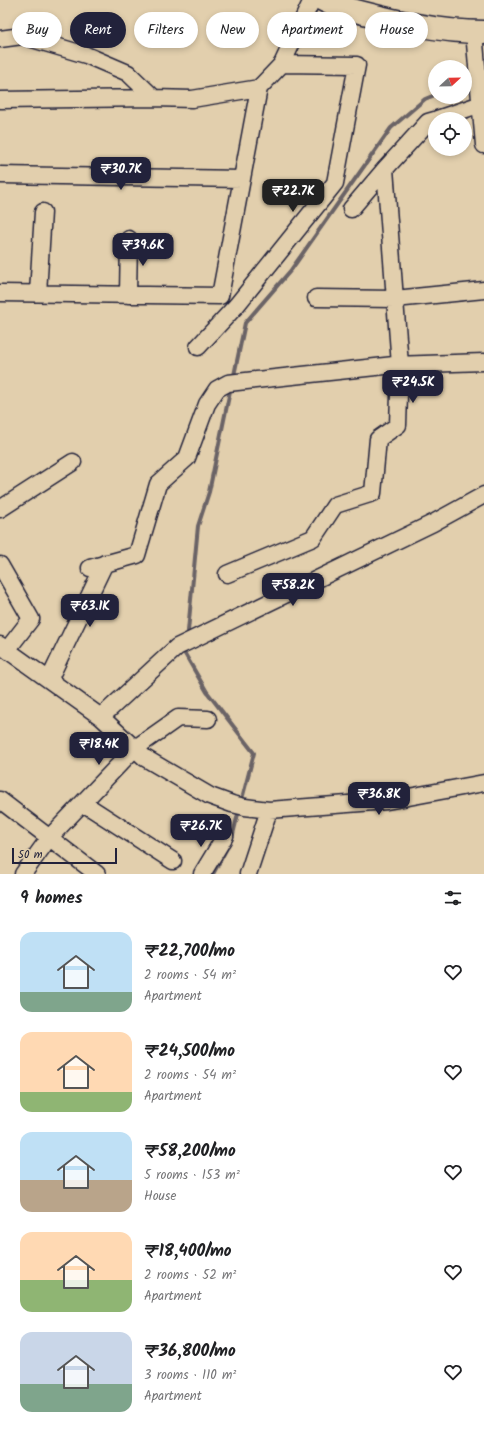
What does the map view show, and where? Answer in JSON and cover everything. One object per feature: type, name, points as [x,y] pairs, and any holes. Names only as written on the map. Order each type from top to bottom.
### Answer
[{"type":"main road","points":[[323,0],[333,5],[412,25],[458,32],[480,29]]},
{"type":"main road","points":[[355,0],[414,15],[459,22],[480,29]]},
{"type":"street","points":[[0,293],[220,296],[259,88],[282,64],[312,0]]},
{"type":"street","points":[[480,29],[484,145]]},
{"type":"street","points":[[0,39],[22,36],[86,55],[128,73],[154,98]]},
{"type":"street","points":[[198,347],[236,306],[335,183],[357,65],[282,64]]},
{"type":"street","points":[[0,100],[192,99],[259,88]]},
{"type":"street","points":[[457,112],[482,104]]},
{"type":"street","points":[[351,209],[428,122]]},
{"type":"street","points":[[227,574],[314,538],[335,505],[373,493],[378,439],[398,425],[400,365],[385,169]]},
{"type":"street","points":[[0,175],[242,179]]},
{"type":"street","points":[[38,293],[43,212]]},
{"type":"street","points":[[128,295],[129,239]]},
{"type":"street","points":[[316,298],[395,299],[484,290]]},
{"type":"street","points":[[49,680],[98,565],[137,555],[158,484],[187,458],[207,404],[217,389],[232,383],[400,365],[484,362]]},
{"type":"street","points":[[0,509],[73,462]]},
{"type":"street","points":[[101,717],[177,647],[433,523],[484,495]]},
{"type":"street","points":[[0,565],[31,619],[3,648],[101,717],[145,758],[210,796],[239,805],[269,810],[387,801],[484,783]]},
{"type":"street","points":[[23,874],[49,838],[134,749],[178,718],[208,719]]},
{"type":"street","points":[[0,800],[97,874]]},
{"type":"street","points":[[83,803],[173,861]]},
{"type":"street","points":[[248,874],[269,810]]},
{"type":"street","points":[[202,874],[225,836]]},
{"type":"waterway","points":[[233,380],[245,323],[291,270],[391,128],[428,98]]},
{"type":"waterway","points":[[188,631],[198,526],[209,492],[231,386]]},
{"type":"waterway","points":[[185,654],[207,692],[254,753],[241,803]]},
{"type":"waterway","points":[[232,838],[239,810]]},
{"type":"waterway","points":[[213,874],[227,848]]}]
